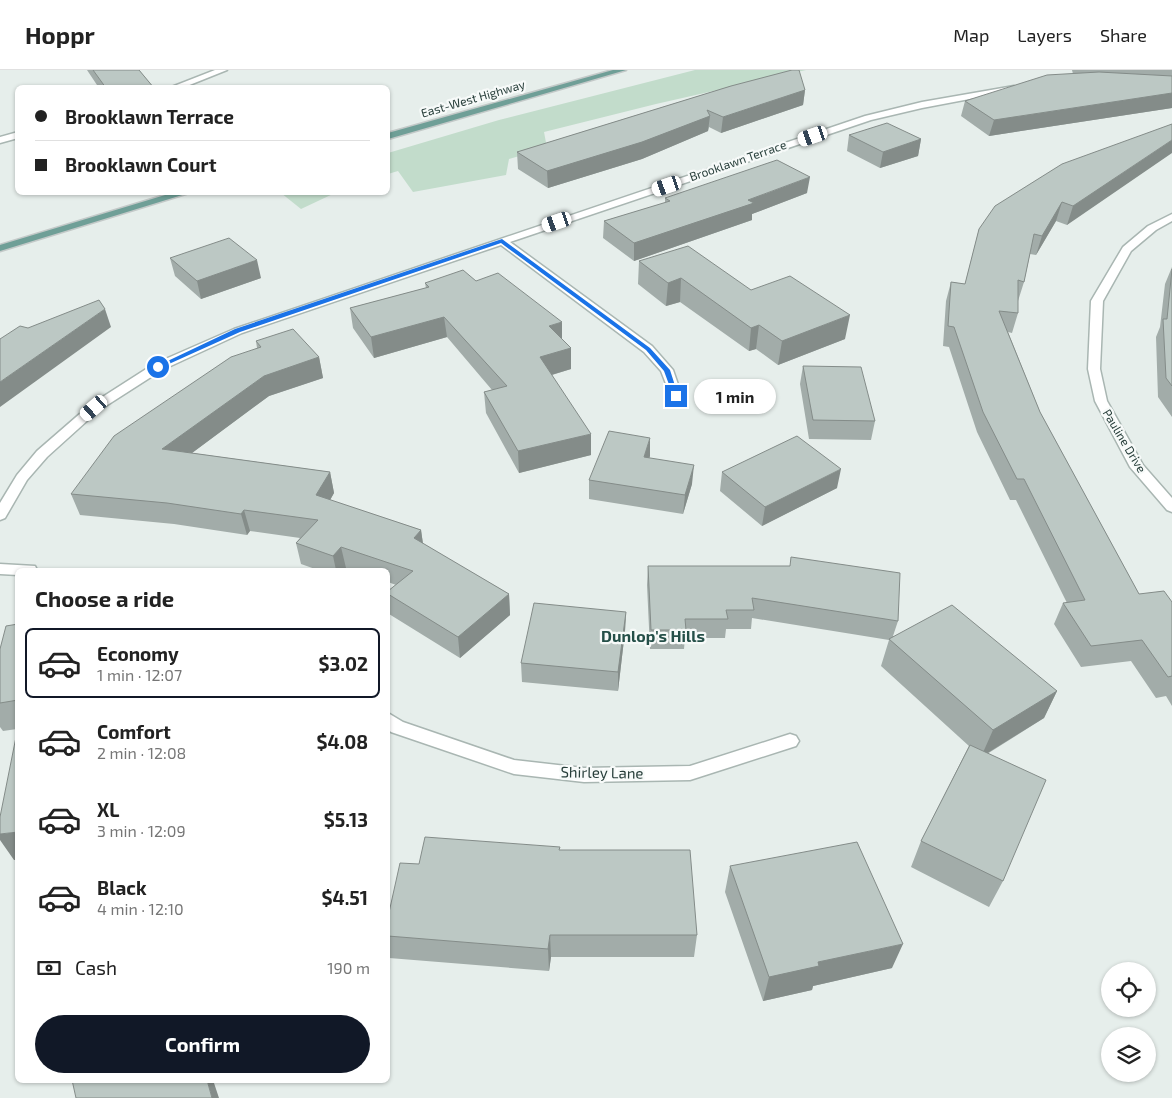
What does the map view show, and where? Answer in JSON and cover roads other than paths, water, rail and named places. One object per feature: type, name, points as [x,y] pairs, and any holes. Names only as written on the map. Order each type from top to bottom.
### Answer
[{"type":"main road","name":"East-West Highway","points":[[390,135],[622,70]]},
{"type":"main road","points":[[0,248],[177,195]]},
{"type":"street","points":[[181,85],[223,70]]},
{"type":"street","name":"Brooklawn Terrace","points":[[0,515],[22,478],[42,454],[94,408],[158,367],[238,330],[868,118],[922,105],[1025,87]]},
{"type":"street","points":[[0,140],[15,136]]},
{"type":"street","name":"Pauline Drive","points":[[1172,217],[1152,228],[1126,249],[1097,301],[1094,369],[1101,401],[1137,467],[1172,507]]},
{"type":"street","points":[[502,241],[648,349],[667,370],[676,396]]},
{"type":"street","points":[[0,569],[15,570]]},
{"type":"street","name":"Shirley Lane","points":[[390,722],[397,727],[514,767],[584,775],[690,773],[790,741]]},
{"type":"district","name":"Dunlop's Hills","points":[[653,636]]}]
